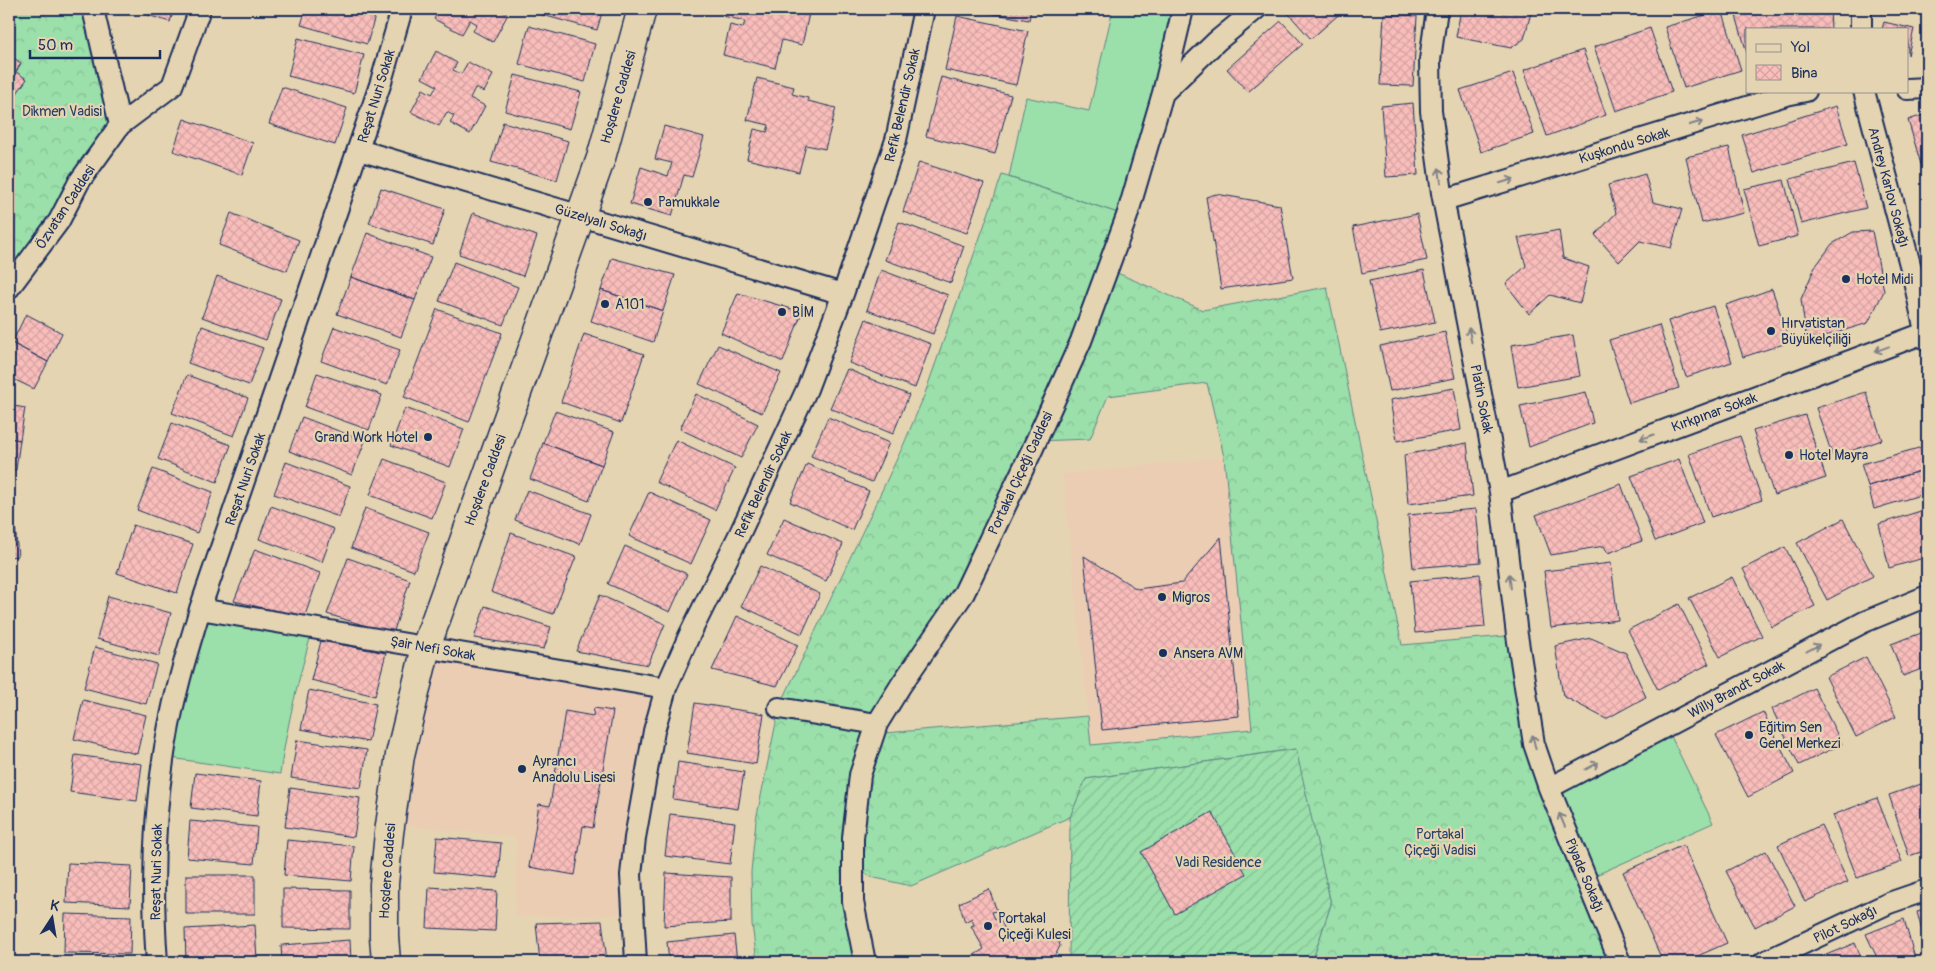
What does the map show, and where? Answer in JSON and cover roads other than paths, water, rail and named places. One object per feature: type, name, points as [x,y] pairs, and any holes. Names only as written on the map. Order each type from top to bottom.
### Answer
[{"type":"main road","name":"Hoşdere Caddesi","points":[[386,962],[384,884],[388,833],[400,755],[426,647],[601,158],[642,9]]},
{"type":"street","points":[[93,9],[120,125]]},
{"type":"street","name":"Özvatan Caddesi","points":[[9,288],[59,221],[79,182],[120,125],[172,86],[200,9]]},
{"type":"street","name":"Reşat Nuri Sokak","points":[[157,962],[154,928],[154,854],[159,793],[167,737],[178,683],[200,609],[380,85],[402,9]]},
{"type":"street","name":"Refik Belendir Sokak","points":[[636,962],[632,875],[634,838],[654,731],[666,688],[688,636],[740,533],[807,389],[843,294],[896,140],[924,9]]},
{"type":"street","name":"Portakal Çiçeği Caddesi","points":[[865,962],[853,902],[853,838],[860,775],[877,724],[901,685],[964,593],[1081,341],[1124,225],[1162,93],[1183,9]]},
{"type":"street","points":[[1162,93],[1217,41],[1256,9]]},
{"type":"street","name":"Platin Sokak","points":[[1437,9],[1430,60],[1431,111],[1444,200],[1500,492],[1517,635],[1534,744],[1549,788]]},
{"type":"street","points":[[1861,9],[1861,28]]},
{"type":"street","points":[[1908,88],[1927,88]]},
{"type":"street","name":"Kuşkondu Sokak","points":[[1444,200],[1801,92]]},
{"type":"street","name":"Andrey Karlov Sokağı","points":[[1864,92],[1927,335]]},
{"type":"street","name":"Güzelyalı Sokağı","points":[[358,150],[843,294]]},
{"type":"street","name":"Kırkpınar Sokak","points":[[1500,492],[1927,335]]},
{"type":"street","name":"Willy Brandt Sokak","points":[[1549,788],[1864,622],[1927,596]]},
{"type":"street","name":"Şair Nefi Sokak","points":[[200,609],[666,688]]},
{"type":"street","points":[[779,708],[877,724]]},
{"type":"street","name":"Piyade Sokağı","points":[[1549,788],[1620,962]]},
{"type":"street","name":"Pilot Sokağı","points":[[1764,962],[1889,903],[1927,890]]},
{"type":"place","name":"Pamukkale","points":[[648,202]]},
{"type":"place","name":"Hotel Midi","points":[[1846,279]]},
{"type":"place","name":"A101","points":[[605,304]]},
{"type":"place","name":"BİM","points":[[782,312]]},
{"type":"place","name":"Hırvatistan Büyükelçiliği","points":[[1771,331]]},
{"type":"place","name":"Grand Work Hotel","points":[[428,437]]},
{"type":"place","name":"Hotel Mayra","points":[[1789,455]]},
{"type":"place","name":"Migros","points":[[1162,597]]},
{"type":"place","name":"Ansera AVM","points":[[1163,653]]},
{"type":"place","name":"Eğitim Sen Genel Merkezi","points":[[1749,735]]},
{"type":"place","name":"Ayrancı Anadolu Lisesi","points":[[522,769]]},
{"type":"place","name":"Portakal Çiçeği Kulesi","points":[[988,926]]},
{"type":"park label","name":"Dikmen Vadisi","points":[[62,111]]},
{"type":"park label","name":"Portakal Çiçeği Vadisi","points":[[1440,842]]},
{"type":"park label","name":"Vadi Residence","points":[[1218,862]]}]
